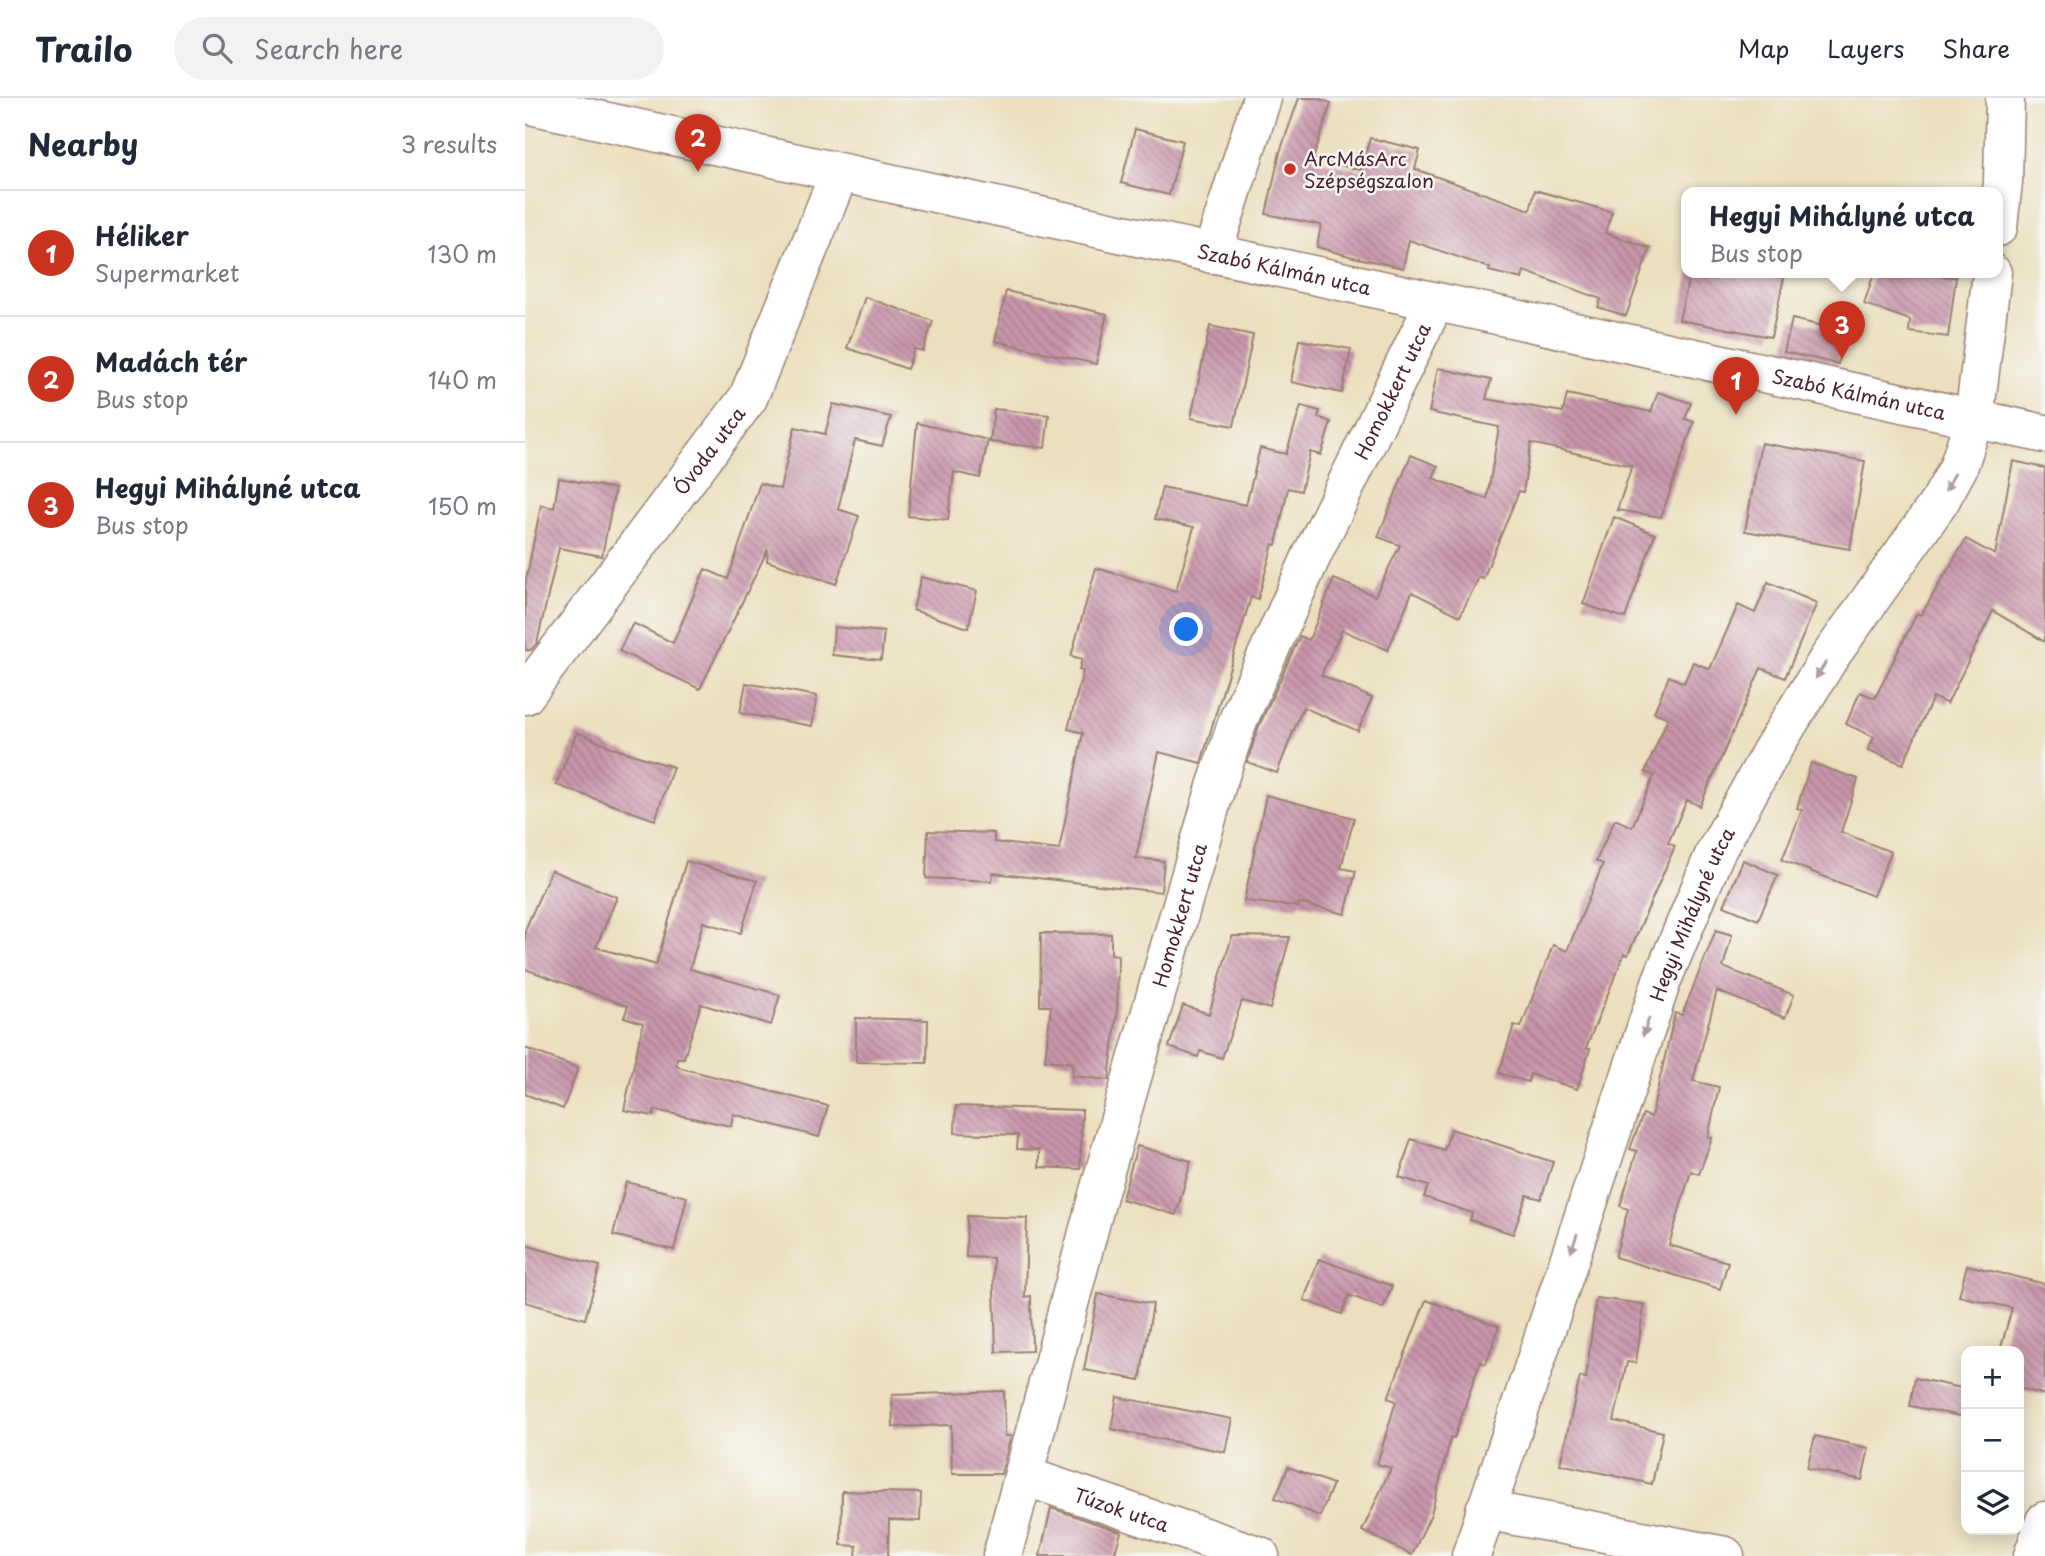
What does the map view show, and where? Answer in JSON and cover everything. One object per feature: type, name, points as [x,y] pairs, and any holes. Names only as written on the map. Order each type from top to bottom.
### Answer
[{"type":"street","points":[[1212,254],[1262,98]]},
{"type":"street","points":[[2002,187],[2005,98]]},
{"type":"street","name":"Szabó Kálmán utca","points":[[525,104],[2045,434]]},
{"type":"street","name":"Óvoda utca","points":[[525,695],[748,398],[839,174]]},
{"type":"street","name":"Hegyi Mihályné utca","points":[[1471,1556],[1662,980],[1715,853],[1772,750],[1829,657],[1940,500],[1958,468],[1974,419],[1991,278]]},
{"type":"street","name":"Homokkert utca","points":[[1002,1556],[1098,1195],[1216,787],[1239,718],[1314,553],[1435,302]]},
{"type":"street","name":"Túzok utca","points":[[1024,1476],[1260,1556]]},
{"type":"street","points":[[1485,1510],[1725,1556]]},
{"type":"street","points":[[2033,1556],[2045,1521]]},
{"type":"building","points":[[1299,98],[1317,98],[1331,103],[1313,159],[1361,170],[1370,138],[1420,150],[1415,169],[1530,210],[1535,190],[1612,212],[1605,233],[1650,248],[1626,316],[1598,307],[1601,299],[1524,271],[1522,279],[1489,271],[1490,268],[1409,240],[1403,268],[1317,247],[1321,225],[1266,214],[1280,152]]},
{"type":"building","points":[[1135,129],[1183,141],[1169,195],[1121,183]]},
{"type":"building","points":[[1689,278],[1784,278],[1771,337],[1679,320]]},
{"type":"building","points":[[1872,278],[1956,278],[1948,337],[1909,332],[1910,320],[1864,304]]},
{"type":"building","points":[[1006,291],[1107,314],[1096,364],[995,341]]},
{"type":"building","points":[[865,297],[933,321],[923,351],[914,349],[907,369],[847,348]]},
{"type":"building","points":[[1792,319],[1845,331],[1838,364],[1784,352]]},
{"type":"building","points":[[1210,326],[1253,335],[1234,426],[1191,418]]},
{"type":"building","points":[[1299,340],[1351,349],[1342,393],[1291,382]]},
{"type":"building","points":[[1438,368],[1491,380],[1486,399],[1563,412],[1567,394],[1651,412],[1658,392],[1691,403],[1685,419],[1694,422],[1661,517],[1617,510],[1632,466],[1531,443],[1523,492],[1519,491],[1483,579],[1479,577],[1460,616],[1412,592],[1388,650],[1342,630],[1321,675],[1372,698],[1358,731],[1303,707],[1277,773],[1247,762],[1259,726],[1300,636],[1309,640],[1334,579],[1375,596],[1400,545],[1378,537],[1411,455],[1438,466],[1433,478],[1487,499],[1499,427],[1429,412]]},
{"type":"building","points":[[833,404],[891,417],[882,446],[855,440],[838,509],[859,516],[836,584],[767,561],[768,549],[700,689],[619,651],[633,623],[673,643],[705,569],[728,579],[760,483],[780,489],[795,427],[825,434]]},
{"type":"building","points":[[1301,406],[1320,411],[1318,417],[1331,422],[1321,455],[1310,452],[1301,491],[1288,488],[1276,545],[1273,544],[1258,599],[1251,597],[1201,763],[1159,752],[1136,858],[1164,861],[1161,892],[993,873],[992,881],[926,878],[928,831],[994,833],[994,842],[1059,850],[1083,733],[1068,729],[1083,671],[1079,670],[1082,659],[1071,656],[1096,568],[1176,591],[1194,527],[1155,519],[1162,487],[1246,505],[1260,448],[1286,454]]},
{"type":"building","points":[[994,409],[1049,415],[1045,448],[990,442]]},
{"type":"building","points":[[917,423],[988,440],[980,478],[954,472],[948,520],[908,516]]},
{"type":"building","points":[[1761,443],[1865,461],[1850,549],[1745,531]]},
{"type":"building","points":[[2013,461],[2045,468],[2045,642],[1993,611],[1947,704],[1933,697],[1903,764],[1868,750],[1874,737],[1846,724],[1860,692],[1875,698],[1917,613],[1921,615],[1966,539],[1995,555]]},
{"type":"building","points":[[559,478],[615,489],[602,556],[559,548],[537,643],[531,650],[525,650],[525,585],[541,505],[554,508]]},
{"type":"building","points":[[1614,517],[1655,534],[1625,618],[1583,604]]},
{"type":"building","points":[[921,577],[977,591],[968,628],[913,610]]},
{"type":"building","points":[[1768,582],[1817,603],[1785,678],[1761,668],[1700,806],[1687,800],[1668,843],[1675,846],[1628,955],[1624,954],[1586,1048],[1590,1049],[1577,1089],[1530,1074],[1528,1082],[1499,1073],[1514,1025],[1521,1027],[1553,945],[1567,951],[1603,864],[1596,861],[1615,819],[1632,827],[1654,776],[1645,772],[1668,718],[1654,712],[1669,676],[1684,683],[1693,662],[1710,669],[1738,605],[1755,613]]},
{"type":"building","points":[[834,627],[884,632],[881,660],[832,655]]},
{"type":"building","points":[[746,683],[817,696],[812,726],[740,713]]},
{"type":"building","points":[[577,732],[616,749],[673,767],[655,820],[556,785]]},
{"type":"building","points":[[1811,763],[1858,779],[1841,832],[1891,852],[1873,896],[1782,860],[1802,810],[1797,808]]},
{"type":"building","points":[[1266,795],[1354,818],[1341,868],[1356,871],[1345,914],[1299,903],[1298,907],[1244,901]]},
{"type":"building","points":[[1743,860],[1778,875],[1758,920],[1724,906]]},
{"type":"building","points":[[686,861],[757,881],[741,933],[703,922],[690,969],[780,995],[771,1025],[701,1004],[684,1058],[677,1058],[676,1064],[681,1068],[828,1106],[819,1137],[733,1114],[731,1126],[655,1110],[653,1116],[624,1110],[643,1023],[624,1017],[628,1006],[525,969],[525,930],[551,870],[617,897],[596,947],[656,965]]},
{"type":"building","points":[[1716,930],[1732,935],[1723,967],[1794,995],[1785,1018],[1717,991],[1693,1081],[1719,1087],[1708,1137],[1712,1138],[1699,1174],[1691,1171],[1669,1245],[1728,1262],[1720,1289],[1615,1257],[1628,1209],[1620,1206],[1637,1151],[1630,1149],[1643,1114],[1651,1117],[1675,1013],[1682,1015]]},
{"type":"building","points":[[1041,933],[1111,934],[1111,954],[1118,955],[1117,1014],[1109,1080],[1072,1076],[1073,1063],[1045,1060],[1051,1006],[1040,1006]]},
{"type":"building","points":[[1232,936],[1290,937],[1270,1009],[1242,1001],[1222,1058],[1200,1051],[1198,1057],[1169,1047],[1183,1005],[1209,1014]]},
{"type":"building","points":[[856,1018],[928,1020],[927,1063],[856,1062]]},
{"type":"building","points":[[525,1048],[578,1068],[563,1109],[525,1094]]},
{"type":"building","points":[[956,1106],[1082,1110],[1080,1169],[1039,1167],[1039,1150],[1017,1149],[1018,1135],[955,1133]]},
{"type":"building","points":[[1451,1129],[1553,1162],[1541,1199],[1527,1195],[1513,1234],[1470,1220],[1472,1213],[1424,1197],[1428,1186],[1399,1177],[1411,1139],[1444,1150]]},
{"type":"building","points":[[1137,1146],[1191,1161],[1176,1215],[1122,1199]]},
{"type":"building","points":[[626,1182],[687,1197],[674,1250],[613,1235]]},
{"type":"building","points":[[967,1216],[1027,1218],[1025,1297],[1031,1296],[1032,1351],[996,1352],[993,1258],[966,1257]]},
{"type":"building","points":[[525,1245],[600,1266],[585,1319],[525,1302]]},
{"type":"building","points":[[1319,1259],[1392,1286],[1383,1308],[1349,1295],[1342,1314],[1304,1300]]},
{"type":"building","points":[[1967,1265],[2045,1284],[2045,1395],[2024,1389],[2024,1346],[2001,1346],[2012,1308],[1959,1296]]},
{"type":"building","points":[[1098,1294],[1153,1304],[1140,1380],[1084,1370]]},
{"type":"building","points":[[1596,1298],[1644,1304],[1636,1363],[1627,1362],[1614,1421],[1663,1432],[1652,1484],[1560,1464],[1580,1377],[1586,1378]]},
{"type":"building","points":[[1426,1300],[1499,1326],[1486,1364],[1480,1362],[1454,1438],[1451,1437],[1431,1514],[1412,1555],[1362,1531],[1391,1468],[1377,1464],[1396,1401],[1388,1398]]},
{"type":"building","points":[[1915,1378],[1961,1388],[1961,1416],[1910,1406]]},
{"type":"building","points":[[1004,1391],[1005,1436],[1011,1436],[1001,1474],[952,1474],[951,1425],[893,1427],[892,1395]]},
{"type":"building","points":[[1117,1397],[1232,1419],[1225,1452],[1111,1429]]},
{"type":"building","points":[[1815,1436],[1869,1448],[1862,1480],[1807,1468]]},
{"type":"building","points":[[1288,1467],[1333,1484],[1320,1516],[1275,1498]]},
{"type":"building","points":[[842,1491],[921,1493],[920,1521],[889,1520],[888,1556],[856,1556],[857,1546],[841,1545]]},
{"type":"building","points":[[1051,1508],[1121,1532],[1114,1556],[1040,1556]]},
{"type":"place","name":"ArcMásArc Szépségszalon","points":[[1290,169]]},
{"type":"place","name":"Madách tér","points":[[698,172]]},
{"type":"place","name":"Hegyi Mihályné utca","points":[[1842,359]]},
{"type":"place","name":"Héliker","points":[[1736,415]]}]
